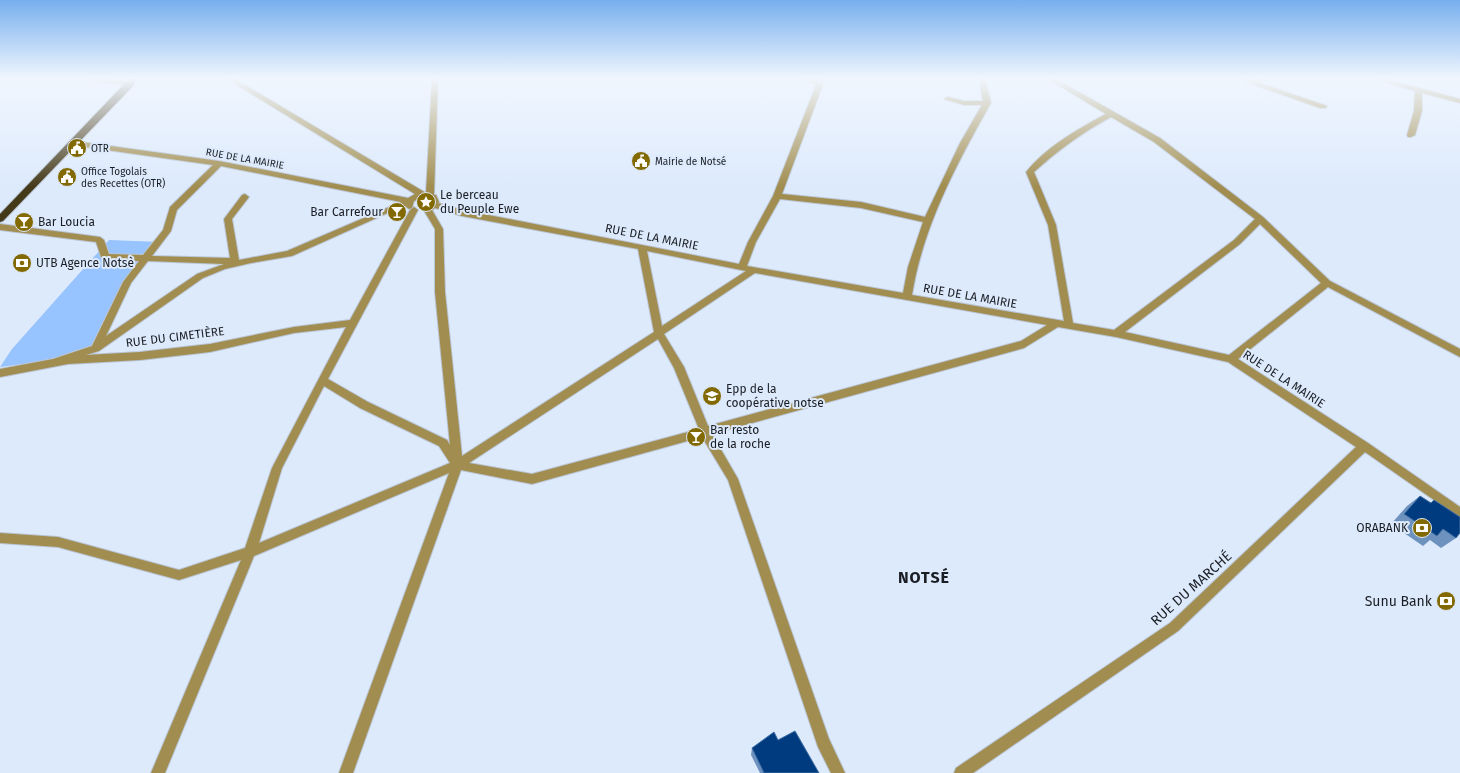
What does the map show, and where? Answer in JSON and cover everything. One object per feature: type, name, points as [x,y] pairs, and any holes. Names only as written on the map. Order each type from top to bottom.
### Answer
[{"type":"highway","points":[[0,219],[100,115]]},
{"type":"street","points":[[296,115],[426,195],[435,199],[430,207]]},
{"type":"street","points":[[426,195],[432,115]]},
{"type":"street","points":[[742,267],[752,242],[777,196],[808,115]]},
{"type":"street","points":[[907,297],[912,268],[928,220],[964,144],[980,115]]},
{"type":"street","points":[[1068,326],[1052,225],[1030,172],[1051,152],[1085,128],[1110,115]]},
{"type":"street","points":[[1114,115],[1157,140],[1260,219],[1327,283],[1460,354]]},
{"type":"street","points":[[1411,135],[1417,115]]},
{"type":"street","name":"RUE DE LA MAIRIE","points":[[74,143],[219,164],[411,205]]},
{"type":"street","points":[[96,348],[127,282],[167,231],[173,208],[219,164]]},
{"type":"street","points":[[158,773],[250,552],[276,468],[353,323],[411,205],[426,195]]},
{"type":"street","points":[[777,196],[861,205],[928,220]]},
{"type":"street","points":[[235,261],[228,219],[246,197]]},
{"type":"street","points":[[53,363],[96,348],[200,276],[223,267],[251,260],[289,254],[389,209],[411,205],[430,207]]},
{"type":"street","points":[[346,773],[457,465],[440,292],[439,229],[430,207]]},
{"type":"street","name":"RUE DE LA MAIRIE","points":[[430,207],[754,270],[1116,334],[1232,359],[1364,446],[1460,513]]},
{"type":"street","points":[[1116,334],[1237,242],[1260,219]]},
{"type":"street","points":[[0,227],[100,240],[105,257],[235,261],[251,260]]},
{"type":"street","points":[[642,247],[659,333],[679,367],[705,432],[733,479],[823,742],[838,773]]},
{"type":"street","points":[[0,538],[58,542],[179,575],[250,552],[457,465],[754,270]]},
{"type":"street","points":[[1232,359],[1327,283]]},
{"type":"street","name":"RUE DU CIMETIÈRE","points":[[0,373],[68,360],[140,356],[210,348],[294,330],[353,323]]},
{"type":"street","points":[[322,380],[364,405],[443,443],[457,465],[532,480],[1024,344],[1056,324]]},
{"type":"street","name":"RUE DU MARCHÉ","points":[[961,773],[1174,627],[1364,446]]},
{"type":"shaded area","points":[[109,240],[160,242],[126,282],[95,347],[54,360],[0,367],[12,349]]},
{"type":"building","points":[[1420,496],[1431,503],[1434,500],[1460,517],[1460,533],[1456,538],[1443,529],[1437,536],[1404,514]]},
{"type":"building","points":[[795,731],[819,773],[764,773],[752,748],[774,732],[778,740]]},
{"type":"place","name":"OTR","points":[[77,148]]},
{"type":"place","name":"Mairie de Notsé","points":[[641,161]]},
{"type":"place","name":"Office Togolais des Recettes (OTR)","points":[[67,177]]},
{"type":"place","name":"Le berceau du Peuple Ewe","points":[[426,202]]},
{"type":"place","name":"Bar Carrefour","points":[[397,212]]},
{"type":"place","name":"Bar Loucia","points":[[24,222]]},
{"type":"place","name":"UTB Agence Notsè","points":[[22,263]]},
{"type":"place","name":"Epp de la coopérative notse","points":[[712,396]]},
{"type":"place","name":"Bar resto de la roche","points":[[696,437]]},
{"type":"place","name":"ORABANK","points":[[1422,528]]},
{"type":"place","name":"Sunu Bank","points":[[1446,601]]},
{"type":"district","name":"NOTSÉ","points":[[924,577]]}]
